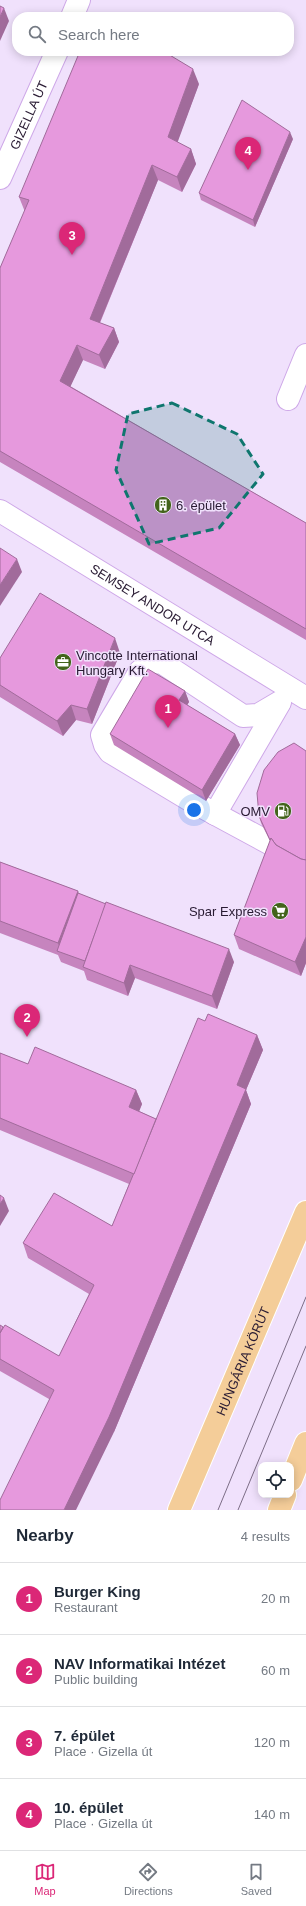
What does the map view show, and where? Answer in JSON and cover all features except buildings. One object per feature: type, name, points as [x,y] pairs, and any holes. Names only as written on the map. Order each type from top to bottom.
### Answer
[{"type":"main road","name":"HUNGÁRIA KÖRÚT","points":[[179,1510],[306,1212]]},
{"type":"main road","points":[[294,1473],[306,1443]]},
{"type":"main road","points":[[279,1510],[284,1498]]},
{"type":"street","points":[[74,12],[79,0]]},
{"type":"street","name":"GIZELLA ÚT","points":[[0,178],[55,56]]},
{"type":"street","points":[[288,399],[306,355]]},
{"type":"street","name":"SEMSEY ANDOR UTCA","points":[[0,511],[294,697]]},
{"type":"street","points":[[294,697],[258,715],[243,716],[161,662],[150,663],[140,671],[102,735],[105,745],[110,752],[195,803],[282,850],[306,857]]},
{"type":"street","points":[[215,814],[294,697]]},
{"type":"highlighted area","points":[[172,403],[237,434],[263,474],[219,528],[149,544],[116,470],[128,414]]},
{"type":"tram line","points":[[218,1510],[306,1297]]},
{"type":"tram line","points":[[238,1510],[306,1346]]},
{"type":"place","name":"10. épület","points":[[248,170]]},
{"type":"place","name":"7. épület","points":[[72,255]]},
{"type":"place","name":"6. épület","points":[[163,505]]},
{"type":"place","name":"Vincotte International Hungary Kft.","points":[[63,662]]},
{"type":"place","name":"Burger King","points":[[168,728]]},
{"type":"place","name":"OMV","points":[[283,811]]},
{"type":"place","name":"Spar Express","points":[[280,911]]},
{"type":"place","name":"NAV Informatikai Intézet","points":[[27,1037]]}]
